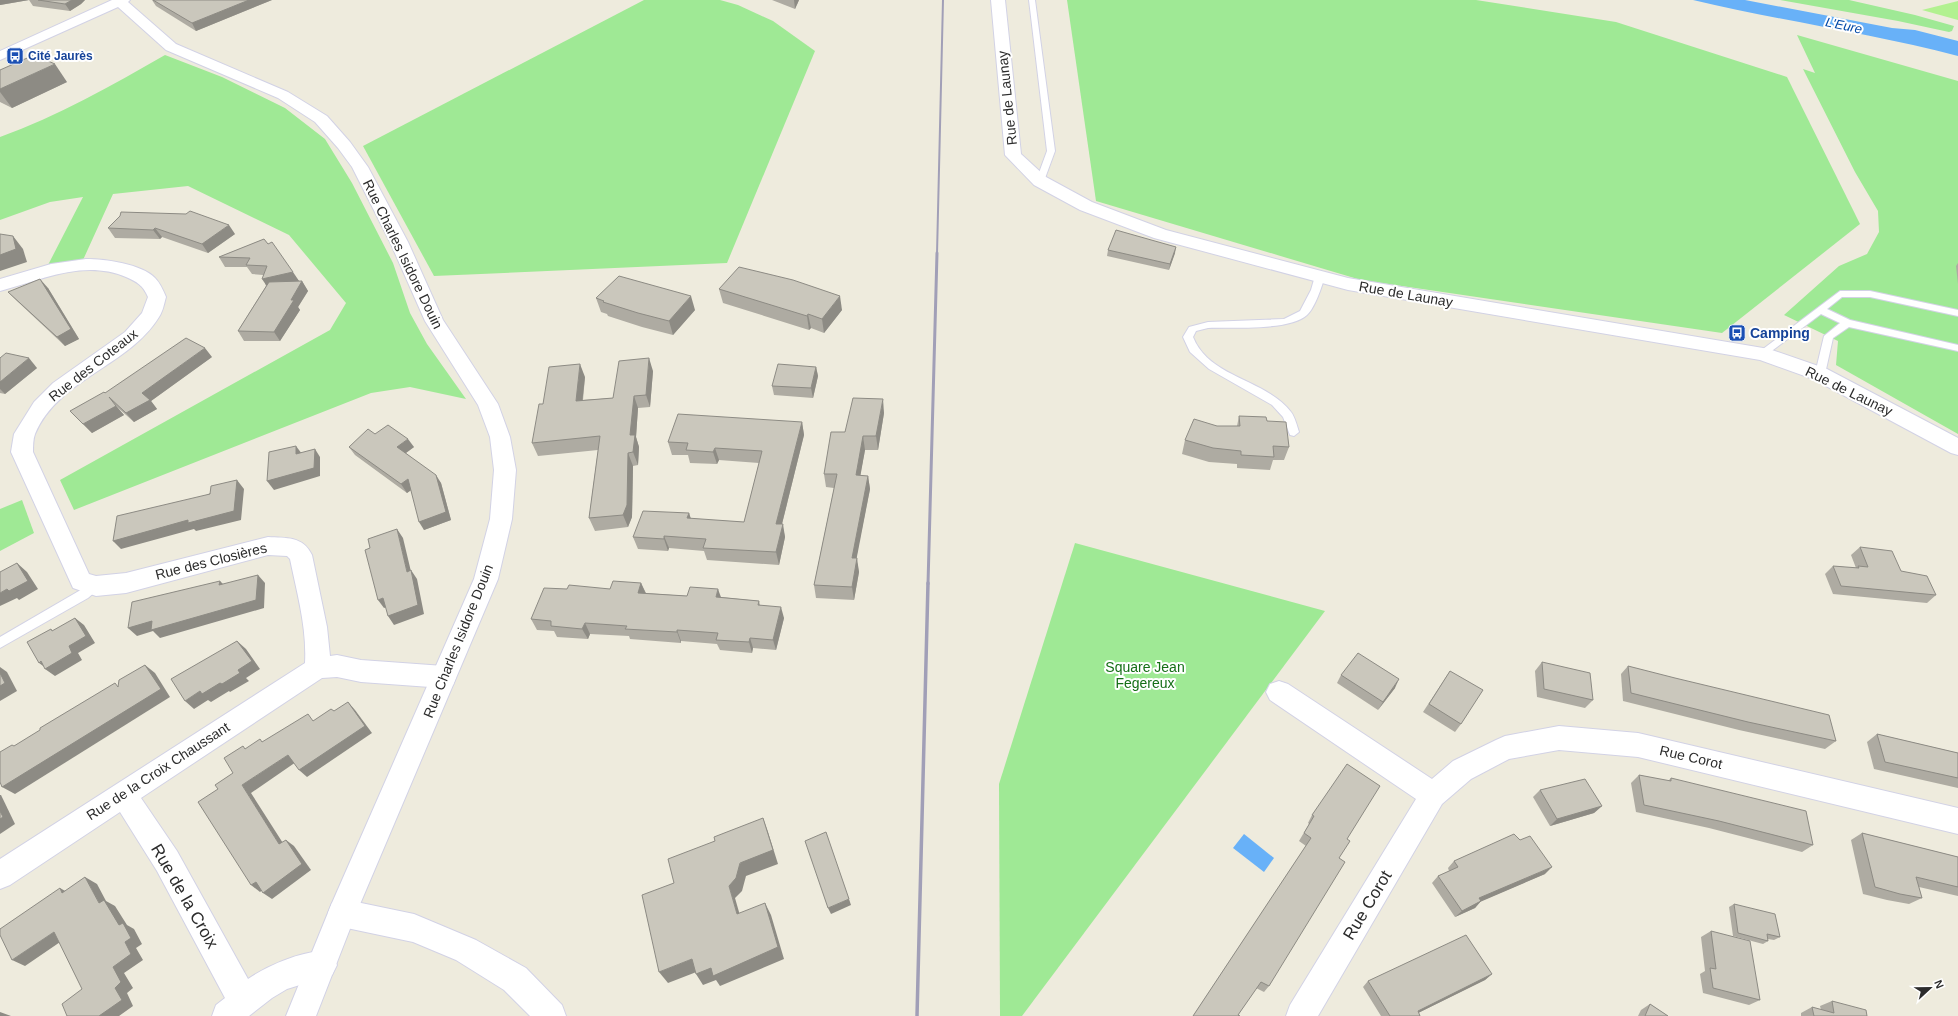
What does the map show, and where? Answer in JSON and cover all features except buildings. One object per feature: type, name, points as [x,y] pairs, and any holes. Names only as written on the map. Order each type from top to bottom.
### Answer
[{"type":"street","points":[[0,56],[120,0]]},
{"type":"street","name":"Rue Charles Isidore Douin","points":[[120,0],[171,46],[284,95],[321,119],[344,145],[360,167],[399,242],[434,321],[488,404],[500,437],[505,470],[501,519],[486,579],[342,913],[302,1016]]},
{"type":"street","name":"Rue de Launay","points":[[998,0],[1013,154],[1040,181],[1086,206],[1160,234],[1348,284],[1762,354],[1820,374],[1958,447]]},
{"type":"street","name":"Rue des Coteaux","points":[[0,285],[34,274],[72,266],[106,265],[130,271],[148,281],[158,297],[151,315],[132,337],[60,388],[40,407],[24,434],[22,452],[81,581],[96,586]]},
{"type":"street","name":"Rue des Closières","points":[[96,586],[126,583],[268,546],[292,547],[301,554],[311,599],[318,649],[317,668]]},
{"type":"street","points":[[317,668],[338,666],[361,671],[444,677]]},
{"type":"street","name":"Rue de la Croix Chaussant","points":[[0,875],[317,668]]},
{"type":"street","points":[[1278,692],[1433,795]]},
{"type":"street","name":"Rue Corot","points":[[1301,1016],[1433,795],[1462,770],[1505,748],[1559,738],[1638,745],[1958,821]]},
{"type":"street","name":"Rue de la Croix","points":[[123,794],[167,861],[235,1009]]},
{"type":"street","points":[[342,913],[414,928],[466,950],[514,979],[551,1016]]},
{"type":"street","points":[[235,1009],[264,987],[285,976],[322,965]]},
{"type":"lane","points":[[1032,0],[1051,151],[1040,181]]},
{"type":"lane","points":[[1294,432],[1288,415],[1276,402],[1212,368],[1193,350],[1188,337],[1192,329],[1208,324],[1286,322],[1304,313],[1316,290],[1320,276]]},
{"type":"lane","points":[[1762,354],[1840,294],[1870,294],[1958,313]]},
{"type":"lane","points":[[1821,310],[1847,323],[1958,348]]},
{"type":"lane","points":[[1820,374],[1829,336],[1847,323]]},
{"type":"lane","points":[[0,642],[84,595],[96,586]]},
{"type":"green space","points":[[644,0],[720,0],[738,5],[773,21],[815,51],[727,263],[434,276],[363,146]]},
{"type":"green space","points":[[1067,0],[1476,0],[1616,22],[1787,77],[1860,224],[1722,333],[1361,280],[1096,201]]},
{"type":"green space","points":[[1780,0],[1849,0],[1915,15],[1954,26],[1952,31],[1949,32],[1898,21]]},
{"type":"green space","points":[[1958,1],[1958,20],[1922,10]]},
{"type":"green space","points":[[1797,35],[1958,81],[1958,434],[1836,365],[1838,341],[1784,315],[1839,266],[1867,254],[1879,232],[1878,211],[1855,172],[1803,69],[1815,73]]},
{"type":"green space","points":[[165,55],[222,77],[285,108],[325,139],[352,183],[393,263],[410,313],[427,344],[466,399],[410,387],[371,393],[74,510],[60,480],[330,330],[346,303],[289,235],[188,186],[113,194],[83,260],[48,265],[83,197],[50,202],[0,220],[0,137],[43,120],[104,89]]},
{"type":"green space","points":[[22,500],[34,533],[0,551],[0,509]]},
{"type":"green space","name":"Square Jean Fegereux","points":[[1075,543],[1325,611],[1022,1016],[1000,1016],[999,784]]},
{"type":"water","name":"L'Eure","points":[[1693,0],[1745,0],[1892,28],[1915,30],[1958,41],[1958,56],[1892,40]]},
{"type":"water","points":[[1244,834],[1274,858],[1264,872],[1233,848]]},
{"type":"railway","points":[[937,254],[943,0]]},
{"type":"railway","points":[[928,584],[937,253]]},
{"type":"railway","points":[[917,1016],[928,583]]},
{"type":"place","name":"Cité Jaurès","points":[[15,56]]},
{"type":"place","name":"Camping","points":[[1737,333]]}]
